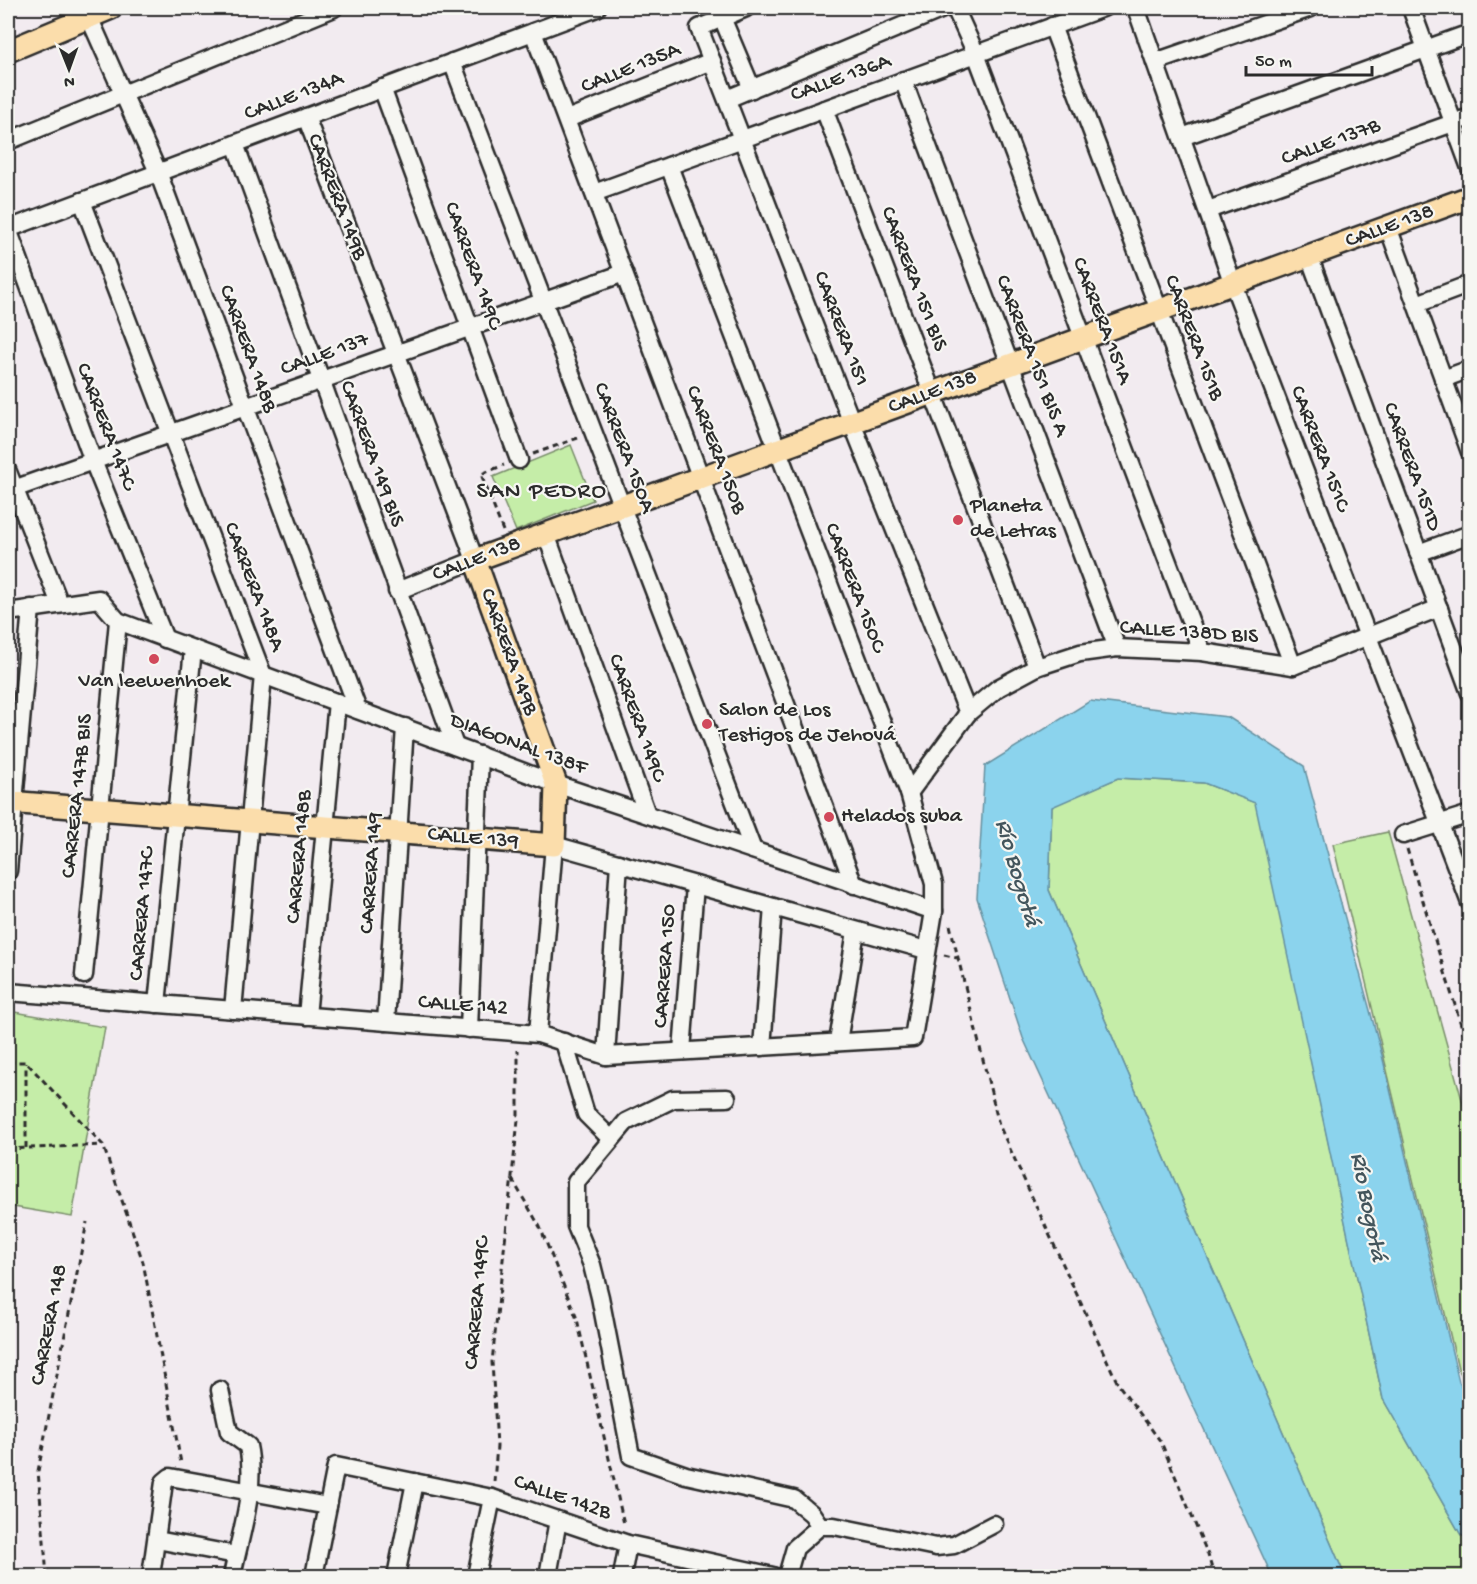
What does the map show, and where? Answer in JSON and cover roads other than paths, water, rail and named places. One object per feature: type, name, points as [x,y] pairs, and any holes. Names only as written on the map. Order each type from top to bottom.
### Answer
[{"type":"main road","points":[[8,51],[87,12],[111,8]]},
{"type":"main road","name":"CALLE 138","points":[[475,560],[1470,198]]},
{"type":"main road","name":"CARRERA 149B","points":[[475,560],[556,784],[554,845]]},
{"type":"main road","name":"CALLE 139","points":[[11,802],[554,845]]},
{"type":"street","points":[[8,141],[334,8]]},
{"type":"street","name":"CALLE 134A","points":[[8,229],[597,8]]},
{"type":"street","points":[[746,8],[720,13],[752,89]]},
{"type":"street","points":[[727,99],[945,8]]},
{"type":"street","name":"CARRERA 151A","points":[[956,8],[976,54],[1202,652]]},
{"type":"street","name":"CALLE 136A","points":[[594,193],[1103,8]]},
{"type":"street","name":"CARRERA 151C","points":[[1136,8],[1233,284],[1366,637],[1470,903]]},
{"type":"street","points":[[1155,62],[1311,8]]},
{"type":"street","points":[[1411,8],[1470,168]]},
{"type":"street","name":"CARRERA 148B","points":[[87,12],[158,172],[358,710]]},
{"type":"street","name":"CARRERA 151","points":[[720,13],[699,28],[852,423],[968,713]]},
{"type":"street","name":"CARRERA 151B","points":[[1052,26],[1293,666]]},
{"type":"street","name":"CARRERA 150B","points":[[533,32],[854,885]]},
{"type":"street","points":[[1182,137],[1470,33]]},
{"type":"street","name":"CARRERA 150A","points":[[452,62],[753,850]]},
{"type":"street","name":"CALLE 135A","points":[[567,119],[712,62]]},
{"type":"street","name":"CARRERA 151 BIS A","points":[[903,80],[1117,648]]},
{"type":"street","name":"CARRERA 149C","points":[[382,88],[519,460]]},
{"type":"street","name":"CARRERA 151 BIS","points":[[824,109],[1037,667]]},
{"type":"street","name":"CARRERA 149B","points":[[306,117],[475,560]]},
{"type":"street","name":"CALLE 137B","points":[[1208,210],[1470,117]]},
{"type":"street","name":"CARRERA 149 BIS","points":[[235,144],[455,746]]},
{"type":"street","name":"CARRERA 150C","points":[[669,166],[909,793],[941,915],[926,950],[913,1038]]},
{"type":"street","name":"CARRERA 148A","points":[[82,201],[169,434],[263,675],[232,1010]]},
{"type":"street","points":[[1388,227],[1469,449]]},
{"type":"street","name":"CARRERA 147C","points":[[8,229],[93,461],[165,639]]},
{"type":"street","name":"CARRERA 151D","points":[[1309,256],[1470,693]]},
{"type":"street","name":"CALLE 137","points":[[11,490],[624,273]]},
{"type":"street","points":[[1417,304],[1470,285]]},
{"type":"street","points":[[1443,379],[1470,369]]},
{"type":"street","points":[[8,472],[11,490],[60,604],[8,612]]},
{"type":"street","name":"CARRERA 149C","points":[[546,534],[647,814]]},
{"type":"street","points":[[1418,553],[1470,534]]},
{"type":"street","name":"CALLE 138","points":[[397,591],[475,560]]},
{"type":"street","name":"DIAGONAL 138F","points":[[60,604],[99,599],[118,621],[165,639],[556,784],[941,915]]},
{"type":"street","points":[[8,871],[11,802],[31,608]]},
{"type":"street","points":[[1293,666],[1439,609]]},
{"type":"street","name":"CARRERA 147B BIS","points":[[84,975],[118,621]]},
{"type":"street","name":"CALLE 138D BIS","points":[[909,793],[968,713],[998,688],[1037,667],[1080,653],[1117,648],[1202,652],[1293,666]]},
{"type":"street","name":"CARRERA 147C","points":[[157,1004],[193,649]]},
{"type":"street","name":"CARRERA 148B","points":[[307,1016],[337,702]]},
{"type":"street","name":"CARRERA 149","points":[[386,1023],[405,727]]},
{"type":"street","points":[[469,1029],[480,755]]},
{"type":"street","points":[[1402,835],[1470,814]]},
{"type":"street","name":"CARRERA 149B","points":[[538,1034],[554,845]]},
{"type":"street","name":"CALLE 139","points":[[554,845],[926,950]]},
{"type":"street","points":[[606,1056],[619,863]]},
{"type":"street","name":"CARRERA 150","points":[[682,1052],[695,885]]},
{"type":"street","points":[[762,1047],[773,907]]},
{"type":"street","points":[[838,1042],[856,931]]},
{"type":"street","name":"CALLE 142","points":[[8,992],[538,1034],[606,1056],[913,1038]]},
{"type":"street","points":[[564,1042],[586,1114],[610,1138]]},
{"type":"street","points":[[727,1098],[673,1099],[626,1122],[610,1138],[576,1182],[576,1226],[592,1265],[600,1297],[631,1456],[686,1475],[794,1499],[812,1514],[820,1526]]},
{"type":"street","points":[[220,1390],[229,1432],[248,1446],[251,1459],[249,1491],[232,1576]]},
{"type":"street","name":"CALLE 142B","points":[[328,1506],[336,1466],[492,1498],[706,1569],[773,1576]]},
{"type":"street","points":[[151,1576],[164,1482],[177,1478],[328,1506],[314,1576]]},
{"type":"street","points":[[396,1576],[415,1482]]},
{"type":"street","points":[[476,1576],[492,1498]]},
{"type":"street","points":[[548,1576],[558,1520]]},
{"type":"street","points":[[787,1576],[795,1548],[820,1526],[834,1526],[936,1547],[954,1545],[994,1524]]},
{"type":"street","points":[[157,1540],[236,1555]]},
{"type":"street","points":[[622,1576],[628,1544]]},
{"type":"water","name":"Río Bogotá","points":[[1090,701],[1228,717],[1304,766],[1382,1055],[1459,1382],[1469,1401],[1469,1539],[1461,1535],[1383,1399],[1255,803],[1204,783],[1118,778],[1052,807],[1049,890],[1345,1576],[1272,1576],[1023,1038],[977,898],[985,766]]},
{"type":"place","name":"Planeta de Letras","points":[[958,520]]},
{"type":"place","name":"Van leewenhoek","points":[[154,659]]},
{"type":"place","name":"Salon de Los Testigos de Jehová","points":[[707,724]]},
{"type":"place","name":"Helados suba","points":[[829,817]]},
{"type":"district","name":"SAN PEDRO","points":[[542,492]]}]
